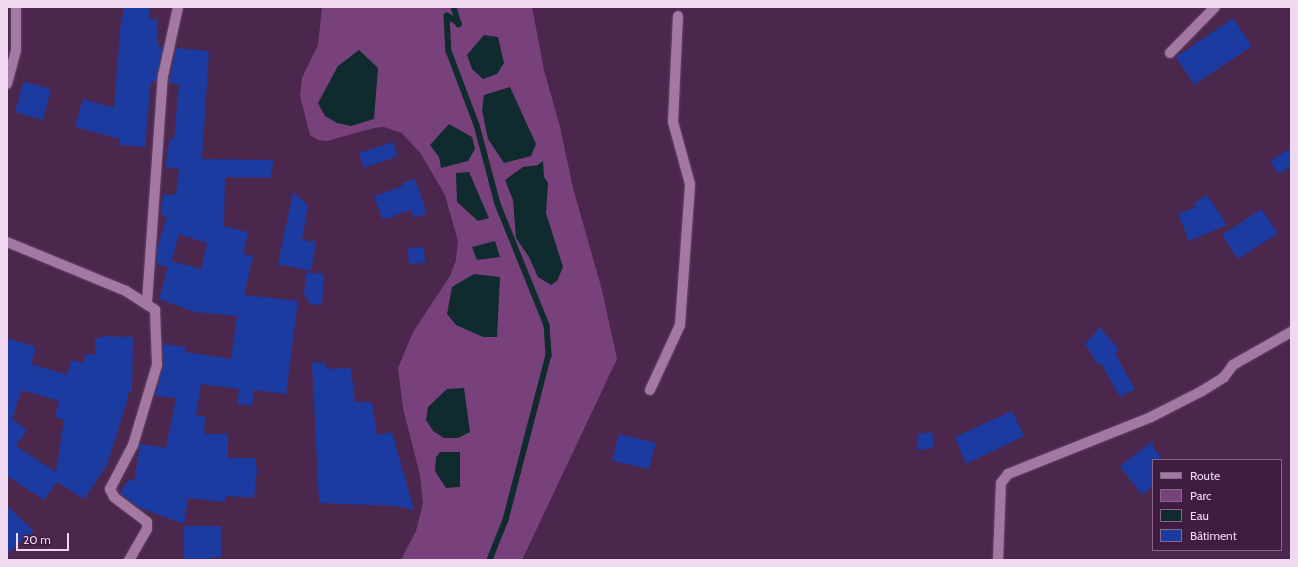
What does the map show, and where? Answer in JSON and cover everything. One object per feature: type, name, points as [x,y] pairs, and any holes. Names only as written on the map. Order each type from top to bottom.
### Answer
[{"type":"street","points":[[7,84],[16,50],[16,7]]},
{"type":"street","points":[[147,302],[162,76],[178,7]]},
{"type":"street","points":[[1170,53],[1215,7]]},
{"type":"street","points":[[650,390],[680,325],[690,184],[673,122],[678,16]]},
{"type":"street","points":[[7,242],[147,302],[155,310],[157,365],[133,445],[110,489],[114,497],[147,522],[147,529],[129,560]]},
{"type":"street","points":[[998,560],[1001,483],[1008,474],[1151,417],[1202,391],[1224,377],[1233,365],[1291,332]]},
{"type":"green space","points":[[322,7],[532,7],[544,70],[560,127],[573,188],[602,290],[617,359],[522,560],[401,560],[416,531],[423,503],[420,475],[403,408],[398,368],[413,332],[450,276],[456,260],[458,241],[445,195],[421,154],[402,133],[384,127],[374,128],[327,141],[318,140],[310,135],[300,96],[302,78],[318,45]]},
{"type":"water","points":[[484,35],[498,37],[504,63],[497,74],[483,79],[472,69],[467,55]]},
{"type":"water","points":[[359,50],[378,68],[374,119],[351,126],[337,123],[325,116],[318,103],[338,66]]},
{"type":"water","points":[[510,87],[536,144],[531,156],[504,163],[488,139],[482,110],[484,95]]},
{"type":"water","points":[[449,124],[472,137],[475,149],[468,161],[441,168],[439,157],[430,145]]},
{"type":"water","points":[[543,161],[544,177],[548,183],[546,213],[563,267],[557,281],[551,285],[538,277],[529,257],[516,238],[513,200],[505,180],[523,167],[538,165]]},
{"type":"water","points":[[469,172],[489,218],[478,221],[457,202],[456,173]]},
{"type":"water","points":[[495,241],[500,257],[477,260],[472,247]]},
{"type":"water","points":[[474,274],[500,277],[497,337],[483,337],[456,325],[447,314],[452,287]]},
{"type":"water","points":[[464,388],[470,432],[458,438],[444,438],[433,431],[426,420],[428,407],[447,389]]},
{"type":"water","points":[[440,452],[460,452],[460,487],[446,488],[435,471],[436,457]]},
{"type":"building","points":[[124,7],[149,7],[149,19],[158,19],[158,46],[163,47],[156,82],[151,81],[145,147],[120,145],[120,139],[75,127],[83,99],[114,108],[120,30]]},
{"type":"building","points":[[1233,18],[1252,46],[1194,85],[1176,57]]},
{"type":"building","points":[[176,48],[209,51],[202,159],[274,160],[270,178],[225,177],[224,226],[248,232],[243,254],[253,256],[244,295],[298,301],[286,394],[254,390],[252,406],[237,404],[239,389],[201,384],[196,416],[205,416],[204,434],[228,434],[228,458],[255,458],[257,470],[254,498],[225,496],[225,502],[188,498],[184,524],[138,507],[120,493],[129,479],[134,482],[140,444],[166,448],[176,398],[155,396],[163,367],[163,344],[186,347],[185,352],[231,359],[237,316],[195,312],[159,299],[168,267],[156,264],[157,249],[167,216],[161,215],[163,194],[176,195],[179,169],[165,167],[170,139],[174,139],[179,84],[169,83]],"holes":[[[179,234],[207,243],[201,269],[172,261]]]},
{"type":"building","points":[[26,82],[51,89],[43,120],[15,112],[23,83]]},
{"type":"building","points":[[393,142],[398,156],[364,168],[359,153]]},
{"type":"building","points":[[1291,148],[1291,166],[1279,174],[1270,161]]},
{"type":"building","points":[[415,179],[427,213],[414,218],[411,210],[383,220],[374,196],[403,186],[402,183]]},
{"type":"building","points":[[293,192],[308,205],[302,240],[316,242],[311,271],[278,264]]},
{"type":"building","points":[[1207,195],[1227,225],[1189,241],[1178,214],[1196,207],[1193,204]]},
{"type":"building","points":[[1261,209],[1278,233],[1238,259],[1222,235]]},
{"type":"building","points":[[424,247],[425,263],[409,264],[408,248]]},
{"type":"building","points":[[306,273],[324,274],[322,305],[309,304],[308,297],[304,297]]},
{"type":"building","points":[[1100,327],[1119,350],[1115,353],[1135,389],[1120,397],[1101,363],[1098,365],[1085,344]]},
{"type":"building","points":[[102,336],[133,337],[132,392],[128,392],[127,401],[107,465],[84,499],[57,482],[44,500],[7,476],[7,338],[36,347],[31,364],[67,375],[71,360],[84,363],[85,354],[95,355],[95,338],[102,338]],"holes":[[[22,390],[59,401],[55,417],[64,420],[56,472],[16,446],[27,430],[12,419]]]},
{"type":"building","points":[[325,362],[325,369],[351,368],[355,402],[372,402],[377,435],[392,432],[414,510],[395,506],[319,503],[312,363]]},
{"type":"building","points":[[1012,411],[1024,436],[966,464],[955,437]]},
{"type":"building","points":[[932,432],[934,448],[918,450],[917,434]]},
{"type":"building","points":[[619,434],[656,443],[649,469],[612,461]]},
{"type":"building","points":[[1153,441],[1153,447],[1162,459],[1152,459],[1152,487],[1142,495],[1120,466]]},
{"type":"building","points":[[7,506],[34,531],[25,541],[22,539],[7,555]]},
{"type":"building","points":[[184,526],[221,526],[221,557],[211,557],[211,560],[184,560]]},
{"type":"waterway","points":[[454,7],[459,24],[447,16],[449,51],[477,125],[498,204],[547,325],[549,355],[506,520],[490,560]]}]
